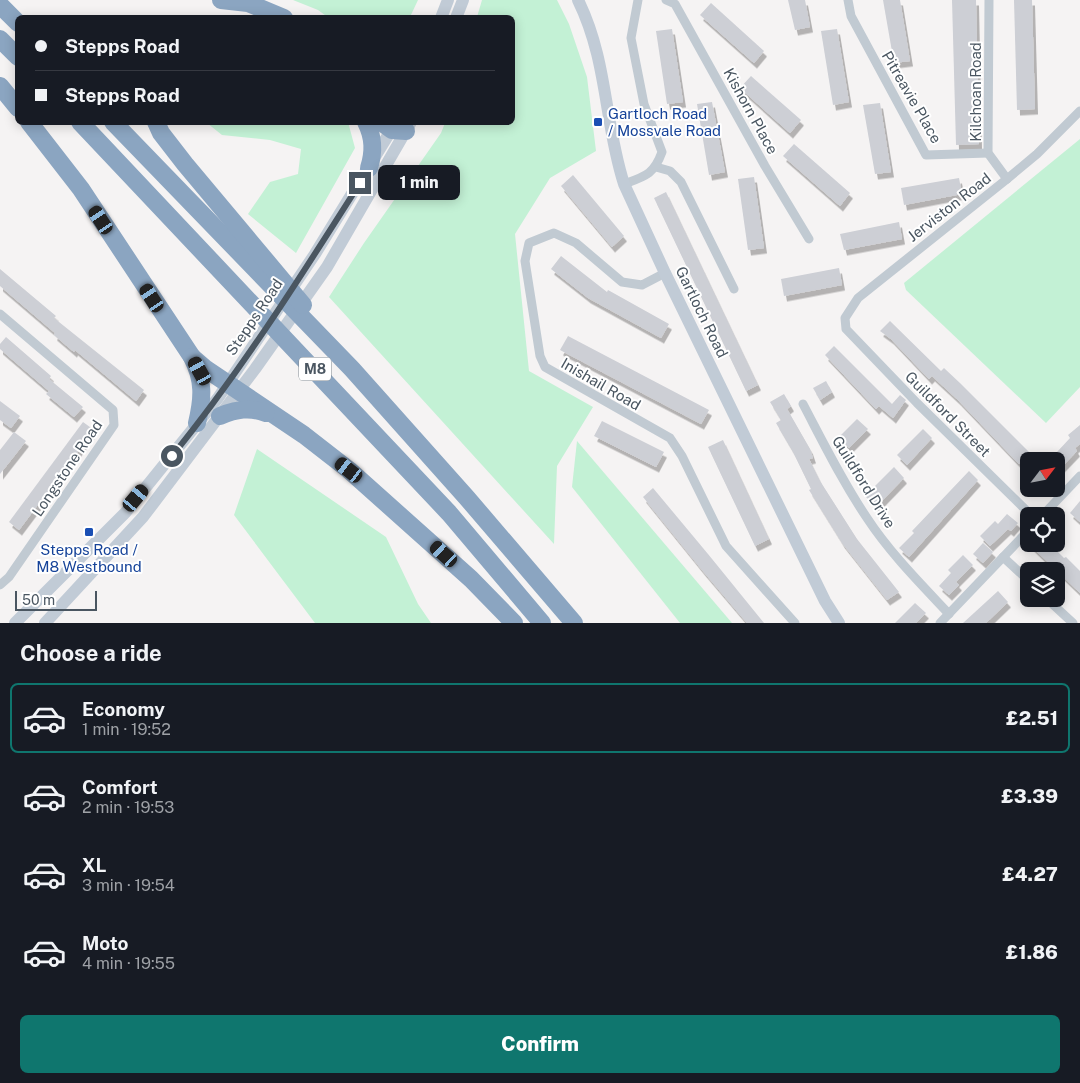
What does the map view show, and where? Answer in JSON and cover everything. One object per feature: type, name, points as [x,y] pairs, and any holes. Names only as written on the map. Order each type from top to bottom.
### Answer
[{"type":"highway","points":[[221,0],[248,3],[277,15]]},
{"type":"highway","points":[[0,5],[15,20]]},
{"type":"highway","points":[[0,39],[15,54]]},
{"type":"highway","points":[[0,86],[15,104]]},
{"type":"highway","points":[[31,125],[81,189],[200,371],[203,398],[197,423]]},
{"type":"highway","name":"M8","points":[[83,125],[449,513],[542,623]]},
{"type":"highway","name":"M8","points":[[117,125],[352,369],[467,498],[574,623]]},
{"type":"highway","points":[[157,125],[161,133],[184,164],[283,280],[352,369]]},
{"type":"highway","points":[[367,125],[374,151],[370,168]]},
{"type":"highway","points":[[192,357],[349,470],[471,578],[514,623]]},
{"type":"highway","points":[[220,416],[232,411],[250,409],[278,418]]},
{"type":"main road","points":[[442,15],[448,0]]},
{"type":"main road","points":[[457,15],[463,0]]},
{"type":"main road","name":"Gartloch Road","points":[[578,0],[587,18],[602,66],[616,158],[624,184],[665,273],[825,601],[839,623]]},
{"type":"main road","name":"Stepps Road","points":[[45,623],[143,517],[220,416],[245,359],[316,254],[397,125]]},
{"type":"main road","name":"Stepps Road","points":[[15,623],[125,513],[197,423],[255,369],[327,267],[397,125]]},
{"type":"street","points":[[624,184],[642,177],[656,167],[662,152],[644,104],[631,38],[638,0]]},
{"type":"street","name":"Kishorn Place","points":[[666,0],[675,4],[765,166],[809,239]]},
{"type":"street","name":"Pitreavie Place","points":[[848,0],[851,16],[926,155],[988,153]]},
{"type":"street","name":"Kilchoan Road","points":[[989,0],[988,153],[1007,179]]},
{"type":"street","name":"Jerviston Road","points":[[846,329],[845,318],[858,298],[1007,179],[1061,131],[1080,111]]},
{"type":"street","points":[[656,167],[670,171],[681,182],[734,289]]},
{"type":"street","name":"Inishail Road","points":[[665,273],[642,285],[622,282],[576,243],[554,233],[529,243],[525,261],[540,356],[545,368],[670,438],[682,456],[726,546],[795,623]]},
{"type":"street","name":"Longstone Road","points":[[0,314],[114,410],[114,426],[9,578],[0,585]]},
{"type":"street","name":"Guildford Street","points":[[846,329],[917,403],[1023,507]]},
{"type":"street","name":"Guildford Drive","points":[[803,404],[840,475],[867,518],[901,563],[949,614]]},
{"type":"street","points":[[1051,507],[1078,481]]},
{"type":"street","points":[[940,623],[1020,539]]},
{"type":"street","points":[[1003,557],[1020,573]]},
{"type":"street","points":[[1056,607],[1073,623]]},
{"type":"green space","points":[[293,0],[418,0],[411,15],[325,15],[318,10]]},
{"type":"green space","points":[[482,0],[557,0],[569,24],[587,77],[596,151],[550,178],[515,234],[529,371],[593,407],[557,466],[554,544],[329,297],[364,243],[441,133],[444,125],[515,125],[515,15],[478,15]]},
{"type":"green space","points":[[210,125],[349,125],[355,148],[296,253],[248,214],[270,182],[298,174],[301,149],[270,140],[222,135]]},
{"type":"green space","points":[[1080,139],[1080,387],[1046,423],[906,290],[904,283]]},
{"type":"green space","points":[[577,441],[732,623],[680,623],[572,487]]},
{"type":"green space","points":[[257,449],[386,537],[418,604],[431,623],[315,623],[234,515]]},
{"type":"building","points":[[788,0],[805,0],[810,27],[795,30]]},
{"type":"building","points":[[883,0],[900,0],[910,61],[894,63]]},
{"type":"building","points":[[952,0],[976,0],[979,144],[956,145]]},
{"type":"building","points":[[1014,0],[1032,0],[1035,109],[1017,110]]},
{"type":"building","points":[[711,3],[764,51],[754,63],[700,15]]},
{"type":"building","points":[[672,29],[683,102],[667,104],[656,31]]},
{"type":"building","points":[[837,29],[849,102],[833,105],[821,31]]},
{"type":"building","points":[[751,76],[801,120],[790,133],[740,88]]},
{"type":"building","points":[[712,102],[725,172],[709,175],[697,104]]},
{"type":"building","points":[[880,103],[891,172],[875,174],[863,105]]},
{"type":"building","points":[[794,144],[850,193],[840,206],[783,156]]},
{"type":"building","points":[[573,175],[624,236],[612,247],[561,186]]},
{"type":"building","points":[[754,177],[764,248],[748,250],[738,179]]},
{"type":"building","points":[[959,178],[962,194],[904,205],[901,188]]},
{"type":"building","points":[[666,192],[758,385],[746,391],[654,198]]},
{"type":"building","points":[[899,222],[902,239],[844,250],[840,234]]},
{"type":"building","points":[[561,256],[607,292],[608,290],[669,324],[661,338],[588,298],[551,269]]},
{"type":"building","points":[[839,268],[842,285],[784,296],[781,279]]},
{"type":"building","points":[[0,269],[56,316],[54,318],[144,390],[136,401],[75,350],[74,352],[54,335],[55,333],[0,286]]},
{"type":"building","points":[[890,321],[941,371],[944,368],[961,384],[1029,452],[1020,452],[1020,463],[958,400],[932,376],[929,379],[891,339],[880,331]]},
{"type":"building","points":[[568,336],[709,410],[701,424],[560,350]]},
{"type":"building","points":[[6,337],[51,376],[49,379],[83,407],[74,417],[46,394],[49,391],[0,349],[0,344]]},
{"type":"building","points":[[834,346],[892,404],[900,395],[906,400],[893,418],[879,406],[876,409],[825,355]]},
{"type":"building","points":[[826,381],[832,392],[820,400],[813,388]]},
{"type":"building","points":[[784,394],[791,406],[787,409],[810,449],[813,458],[809,459],[820,481],[857,539],[899,592],[887,600],[842,543],[809,490],[811,489],[793,452],[776,423],[781,420],[770,402]]},
{"type":"building","points":[[0,401],[20,416],[11,428],[0,420]]},
{"type":"building","points":[[857,419],[868,429],[849,448],[839,437]]},
{"type":"building","points":[[602,421],[664,452],[656,467],[594,436]]},
{"type":"building","points":[[83,422],[94,430],[19,530],[9,522]]},
{"type":"building","points":[[1080,425],[1080,444],[1075,448],[1077,451],[1065,464],[1065,452],[1057,452],[1070,438],[1068,435]]},
{"type":"building","points":[[923,429],[932,438],[907,465],[897,455]]},
{"type":"building","points":[[14,432],[26,441],[0,474],[0,450]]},
{"type":"building","points":[[723,440],[769,539],[755,546],[708,447]]},
{"type":"building","points":[[894,467],[904,478],[876,507],[865,496]]},
{"type":"building","points":[[969,471],[978,480],[909,557],[899,548],[914,533],[912,531]]},
{"type":"building","points":[[653,488],[764,623],[747,623],[702,570],[643,497]]},
{"type":"building","points":[[1080,501],[1080,522],[1070,513]]},
{"type":"building","points":[[1007,514],[1018,523],[1011,531],[1008,529],[990,546],[980,536],[995,521],[998,524]]},
{"type":"building","points":[[983,543],[993,552],[983,563],[973,554]]},
{"type":"building","points":[[1037,552],[1058,552],[1064,558],[1066,557],[1080,571],[1080,593],[1065,579],[1065,562],[1048,562]]},
{"type":"building","points":[[963,555],[973,565],[956,582],[959,585],[949,595],[939,586],[951,573],[948,570]]},
{"type":"building","points":[[998,591],[1008,602],[986,623],[963,623]]},
{"type":"building","points":[[915,603],[926,613],[916,623],[895,623]]},
{"type":"place","name":"Gartloch Road / Mossvale Road","points":[[598,122]]},
{"type":"place","name":"Stepps Road / M8 Westbound","points":[[89,532]]},
{"type":"route","points":[[172,456],[221,394],[316,254],[360,183]]}]
